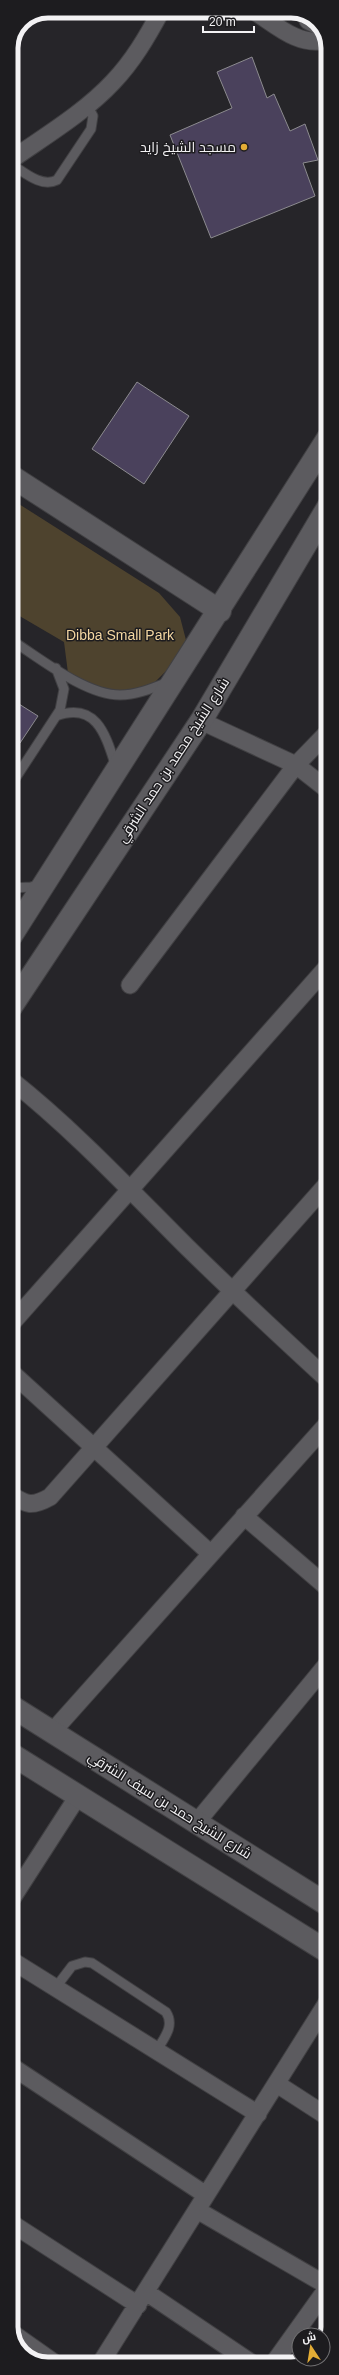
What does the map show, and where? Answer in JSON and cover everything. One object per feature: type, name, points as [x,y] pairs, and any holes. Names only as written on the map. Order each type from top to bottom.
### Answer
[{"type":"main road","points":[[18,925],[116,768],[220,611],[321,449]]},
{"type":"main road","points":[[18,481],[220,611]]},
{"type":"main road","name":"شارع الشيخ محمد بن حمد الشرقي","points":[[18,996],[201,721],[321,520]]},
{"type":"main road","name":"شارع الشيخ حمد بن سيف الشرقي","points":[[18,1710],[321,1901]]},
{"type":"main road","points":[[18,1758],[321,1948]]},
{"type":"street","points":[[18,155],[87,105],[124,69],[145,41],[157,18]]},
{"type":"street","points":[[266,18],[300,39],[314,42],[320,41]]},
{"type":"street","points":[[201,721],[296,765],[321,785]]},
{"type":"street","points":[[130,985],[296,765],[321,739]]},
{"type":"street","points":[[18,1316],[321,974]]},
{"type":"street","points":[[18,1086],[33,1098],[130,1190],[232,1291],[321,1374]]},
{"type":"street","points":[[18,1499],[25,1503],[38,1504],[50,1498],[93,1447],[321,1191]]},
{"type":"street","points":[[18,1378],[211,1554]]},
{"type":"street","points":[[53,1731],[321,1431]]},
{"type":"street","points":[[244,1516],[321,1582]]},
{"type":"street","points":[[197,1822],[321,1671]]},
{"type":"street","points":[[18,1889],[78,1796]]},
{"type":"street","points":[[18,1964],[258,2114]]},
{"type":"street","points":[[104,2357],[321,2012]]},
{"type":"street","points":[[18,2071],[206,2195]]},
{"type":"street","points":[[277,2084],[321,2112]]},
{"type":"street","points":[[197,2210],[321,2283]]},
{"type":"street","points":[[18,2227],[242,2357]]},
{"type":"street","points":[[278,2357],[321,2297]]},
{"type":"street","points":[[21,2339],[46,2357]]},
{"type":"lane","points":[[18,168],[40,181],[49,182],[57,180],[91,129],[93,116],[87,105]]},
{"type":"lane","points":[[18,644],[91,689],[110,694],[130,694],[173,681]]},
{"type":"lane","points":[[18,774],[56,716],[62,703],[64,689],[56,668]]},
{"type":"lane","points":[[56,716],[68,713],[80,714],[95,721],[105,733],[116,768]]},
{"type":"lane","points":[[18,888],[31,887],[45,882]]},
{"type":"lane","points":[[56,1987],[72,1966],[85,1962],[98,1966],[166,2012],[169,2017],[170,2027],[156,2050]]},
{"type":"green space","name":"Dibba Small Park","points":[[18,503],[159,593],[180,617],[186,640],[170,667],[148,689],[107,693],[68,673],[64,642],[18,615]]},
{"type":"building","name":"مسجد الشيخ زايد","points":[[252,57],[267,98],[274,94],[290,131],[305,124],[318,160],[303,163],[315,196],[211,238],[170,135],[232,108],[217,72]]},
{"type":"building","points":[[137,382],[189,416],[144,484],[92,449]]},
{"type":"building","points":[[18,703],[38,716],[20,743],[18,742]]},
{"type":"place","name":"مسجد الشيخ زايد","points":[[244,147]]}]
